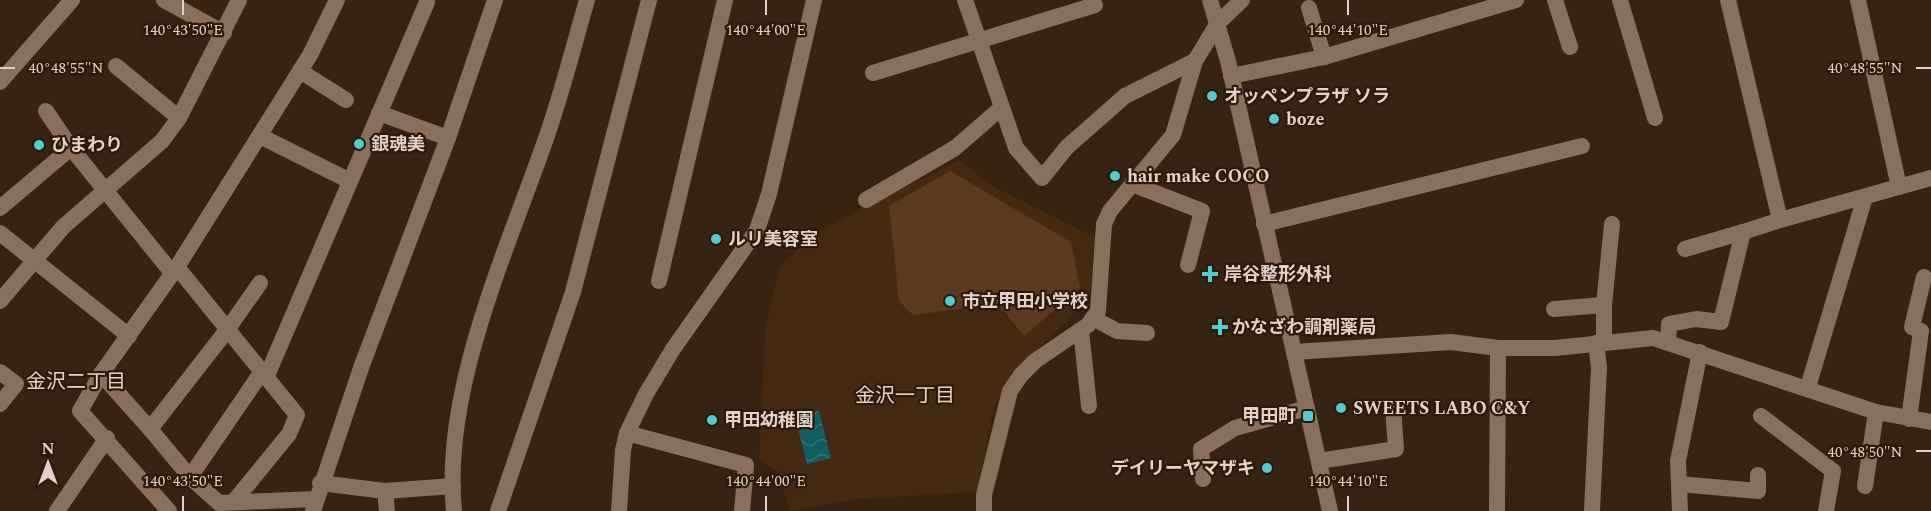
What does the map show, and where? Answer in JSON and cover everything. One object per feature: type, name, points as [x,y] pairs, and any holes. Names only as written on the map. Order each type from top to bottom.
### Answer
[{"type":"street","points":[[0,82],[72,0]]},
{"type":"street","points":[[164,0],[224,33]]},
{"type":"street","points":[[0,302],[63,227],[162,141],[179,118],[239,0]]},
{"type":"street","points":[[169,511],[107,438],[80,411],[101,374],[175,270],[260,136],[300,71],[337,0]]},
{"type":"street","points":[[317,498],[362,365],[448,138],[495,0]]},
{"type":"street","points":[[454,511],[454,434],[462,390],[500,267],[545,141],[587,0]]},
{"type":"street","points":[[498,511],[573,292],[649,0]]},
{"type":"street","points":[[658,281],[725,0]]},
{"type":"street","points":[[619,511],[622,450],[627,433],[646,394],[673,349],[757,230],[769,194],[814,0]]},
{"type":"street","points":[[965,0],[1000,108],[1016,148],[1042,178],[1067,147],[1125,96],[1195,61]]},
{"type":"street","points":[[1209,0],[1218,23],[1231,76],[1330,511]]},
{"type":"street","points":[[984,511],[984,495],[1010,391],[1035,361],[1081,330],[1098,311],[1102,289],[1104,224],[1110,211],[1173,135],[1195,61],[1218,23],[1242,0]]},
{"type":"street","points":[[1231,76],[1324,57],[1494,3],[1516,0]]},
{"type":"street","points":[[1556,0],[1570,47]]},
{"type":"street","points":[[1620,0],[1655,118]]},
{"type":"street","points":[[1728,0],[1780,220]]},
{"type":"street","points":[[1858,0],[1899,187]]},
{"type":"street","points":[[190,477],[263,375],[427,2]]},
{"type":"street","points":[[873,73],[1095,5]]},
{"type":"street","points":[[1309,8],[1324,57]]},
{"type":"street","points":[[116,66],[179,118]]},
{"type":"street","points":[[300,71],[346,100]]},
{"type":"street","points":[[866,200],[956,148],[1000,108]]},
{"type":"street","points":[[46,111],[71,148],[105,190],[227,330],[297,415],[289,434],[235,500]]},
{"type":"street","points":[[379,113],[448,138]]},
{"type":"street","points":[[260,136],[350,181]]},
{"type":"street","points":[[1264,224],[1582,146]]},
{"type":"street","points":[[0,208],[71,148]]},
{"type":"street","points":[[1685,249],[1931,178]]},
{"type":"street","points":[[1132,184],[1202,211],[1188,265]]},
{"type":"street","points":[[1808,387],[1865,197]]},
{"type":"street","points":[[1592,511],[1600,343],[1612,224]]},
{"type":"street","points":[[1668,342],[1669,324],[1696,319],[1721,322],[1743,232]]},
{"type":"street","points":[[0,233],[129,336]]},
{"type":"street","points":[[1909,419],[1921,331],[1912,327],[1924,277]]},
{"type":"street","points":[[150,429],[227,330],[260,283]]},
{"type":"street","points":[[1554,309],[1604,305]]},
{"type":"street","points":[[1093,318],[1117,331],[1147,333]]},
{"type":"street","points":[[1081,330],[1089,406]]},
{"type":"street","points":[[1294,352],[1451,342],[1498,348],[1555,348],[1653,338],[1876,411],[1931,422]]},
{"type":"street","points":[[1497,511],[1498,348]]},
{"type":"street","points":[[1680,511],[1678,461],[1700,352]]},
{"type":"street","points":[[0,372],[16,384],[0,404]]},
{"type":"street","points":[[101,374],[190,477],[219,502],[317,498],[453,486]]},
{"type":"street","points":[[1319,461],[1396,449],[1393,407]]},
{"type":"street","points":[[1203,479],[1201,449],[1235,428],[1307,408]]},
{"type":"street","points":[[1865,486],[1876,411]]},
{"type":"street","points":[[1761,416],[1833,471],[1826,511]]},
{"type":"street","points":[[627,433],[746,465],[742,511]]},
{"type":"street","points":[[57,511],[107,438]]},
{"type":"street","points":[[1679,484],[1758,491],[1758,475]]},
{"type":"street","points":[[385,491],[387,511]]},
{"type":"shaded area","points":[[959,160],[994,187],[1096,238],[1089,298],[1010,378],[994,407],[977,492],[858,499],[790,511],[778,472],[759,459],[765,331],[779,267],[815,233]]},
{"type":"shaded area","points":[[950,171],[1071,242],[1080,288],[1024,336],[998,304],[913,315],[899,301],[889,206]]},
{"type":"water","points":[[819,411],[831,458],[807,464],[795,417]]},
{"type":"place","name":"オッペンプラザ ソラ","points":[[1212,96]]},
{"type":"place","name":"boze","points":[[1274,119]]},
{"type":"place","name":"銀魂美","points":[[359,144]]},
{"type":"place","name":"ひまわり","points":[[39,145]]},
{"type":"place","name":"hair make COCO","points":[[1115,176]]},
{"type":"place","name":"ルリ美容室","points":[[716,239]]},
{"type":"place","name":"岸谷整形外科","points":[[1210,274]]},
{"type":"place","name":"市立甲田小学校","points":[[950,301]]},
{"type":"place","name":"かなざわ調剤薬局","points":[[1220,327]]},
{"type":"place","name":"SWEETS LABO C&Y","points":[[1341,408]]},
{"type":"place","name":"甲田町","points":[[1308,416]]},
{"type":"place","name":"甲田幼稚園","points":[[712,420]]},
{"type":"place","name":"デイリーヤマザキ","points":[[1267,468]]},
{"type":"district","name":"金沢二丁目","points":[[76,381]]},
{"type":"district","name":"金沢一丁目","points":[[905,395]]}]
